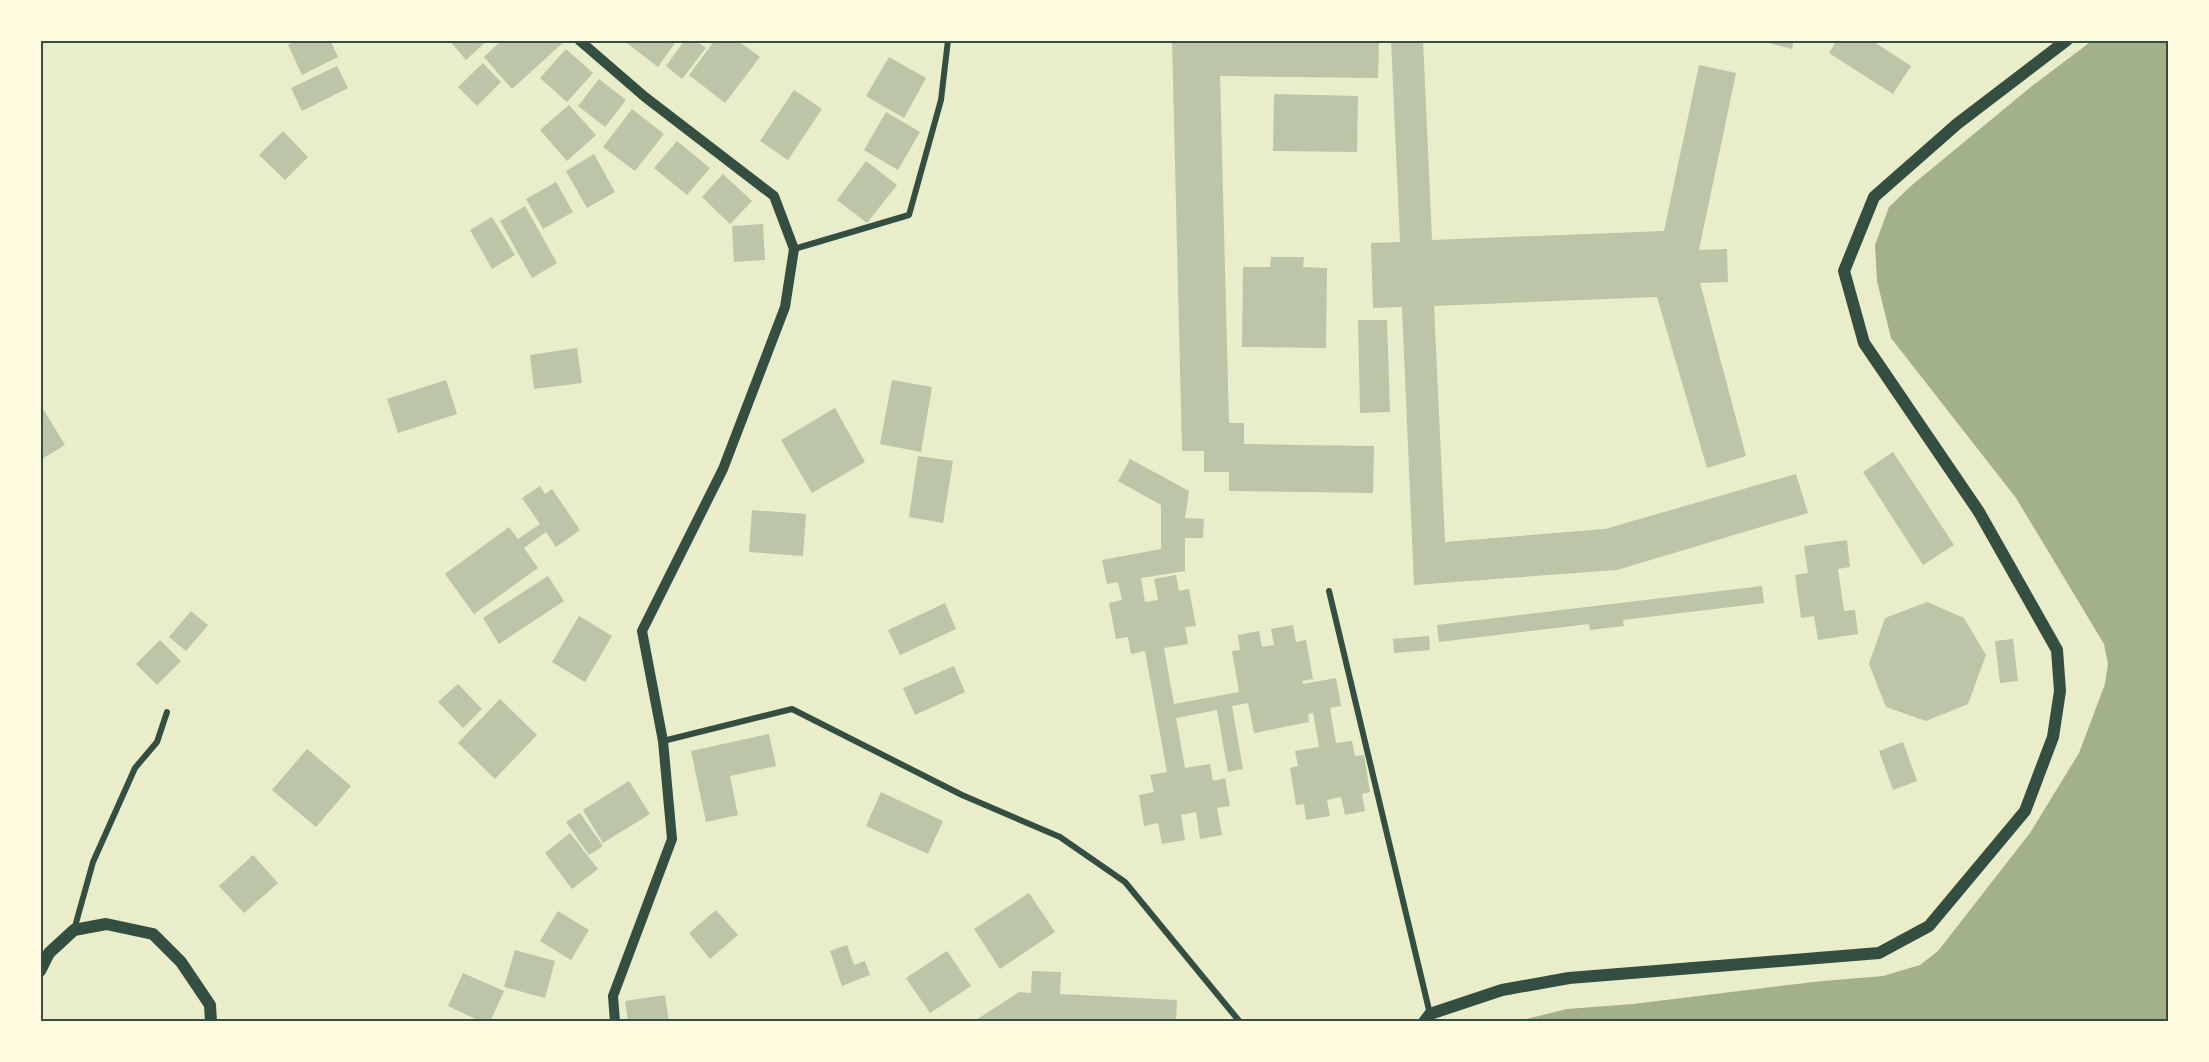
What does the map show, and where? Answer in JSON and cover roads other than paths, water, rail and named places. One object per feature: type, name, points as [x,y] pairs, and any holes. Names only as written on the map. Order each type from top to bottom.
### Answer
[{"type":"main road","points":[[1427,1018],[1502,990],[1569,978],[1879,952],[1929,926],[2025,811],[2053,737],[2060,691],[2057,650],[1979,512],[1864,343],[1844,271],[1874,197],[1958,124],[2067,40]]},
{"type":"main road","points":[[40,971],[49,953],[74,930],[106,924],[153,934],[181,963],[210,1005],[211,1022]]},
{"type":"street","points":[[579,40],[645,97],[774,196],[794,249],[785,307],[723,469],[642,631],[663,741],[672,839],[613,996],[615,1022]]},
{"type":"street","points":[[794,249],[909,215],[941,100],[948,40]]},
{"type":"street","points":[[1329,591],[1427,1018]]},
{"type":"street","points":[[663,741],[792,709],[962,795],[1060,837],[1125,882],[1240,1022]]},
{"type":"street","points":[[74,930],[93,862],[135,768],[157,742],[167,712]]}]
